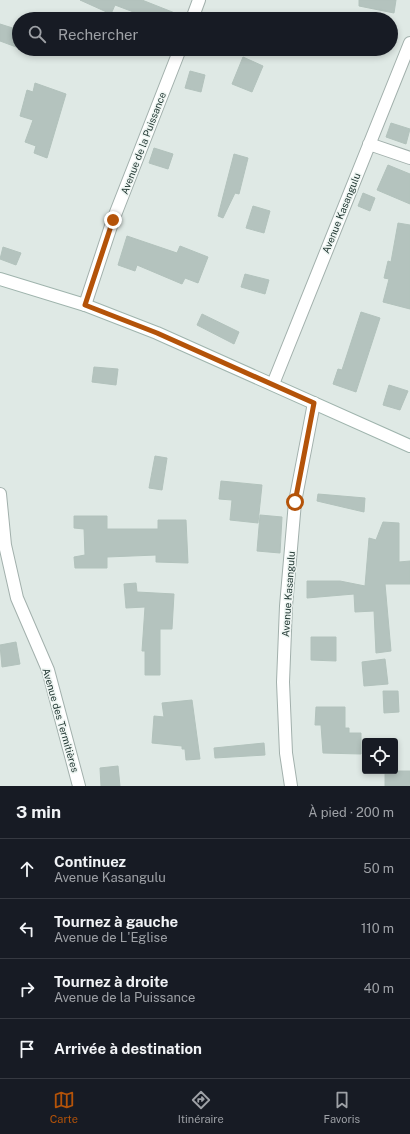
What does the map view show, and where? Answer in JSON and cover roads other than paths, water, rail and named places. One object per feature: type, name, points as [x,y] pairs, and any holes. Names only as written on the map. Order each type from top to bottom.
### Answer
[{"type":"street","points":[[195,12],[199,0]]},
{"type":"street","name":"Avenue Kasangulu","points":[[274,384],[410,43]]},
{"type":"street","name":"Avenue de la Puissance","points":[[85,305],[113,220],[177,56]]},
{"type":"street","points":[[369,144],[410,158]]},
{"type":"street","points":[[0,279],[85,305],[157,333],[410,446]]},
{"type":"street","name":"Avenue Kasangulu","points":[[291,786],[286,753],[283,682],[286,606],[295,502],[314,403]]},
{"type":"street","name":"Avenue des Termitières","points":[[0,494],[5,545],[17,598],[48,670],[79,786]]}]
